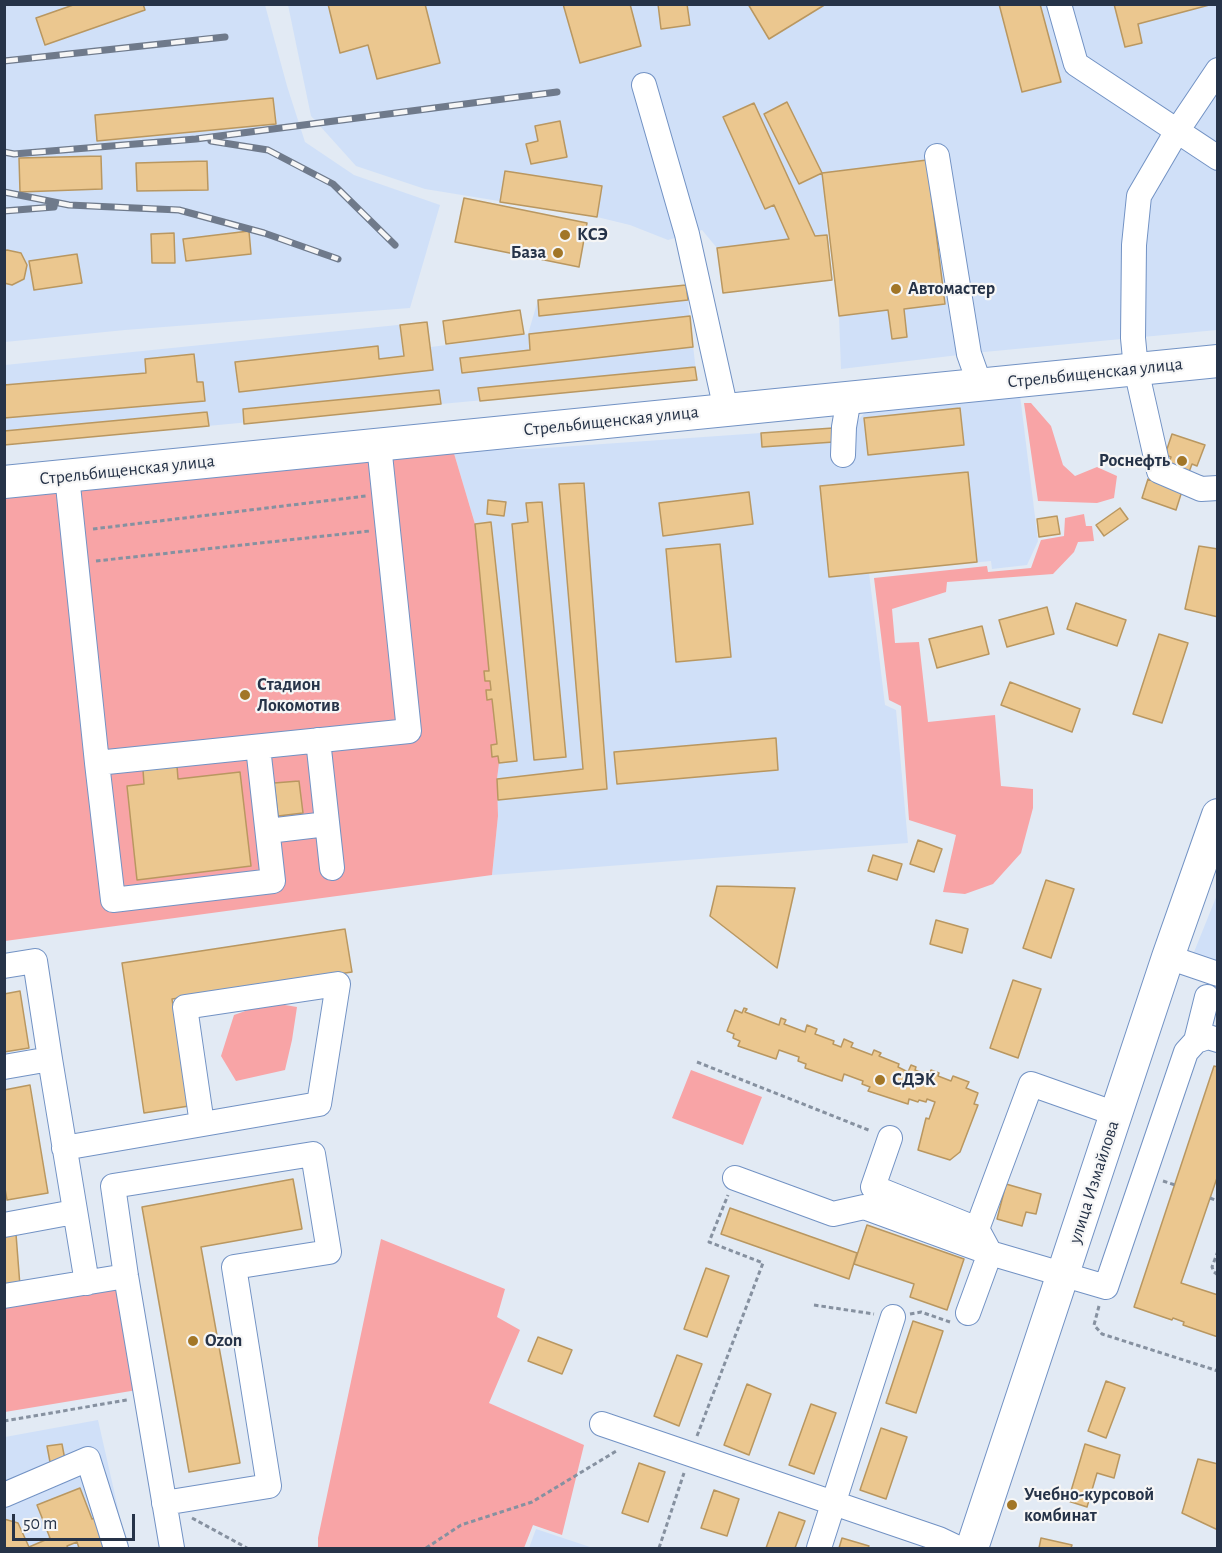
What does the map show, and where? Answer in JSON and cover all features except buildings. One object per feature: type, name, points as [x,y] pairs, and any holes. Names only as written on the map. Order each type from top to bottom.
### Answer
[{"type":"main road","name":"Стрельбищенская улица","points":[[4,482],[1218,361]]},
{"type":"main road","name":"улица Измайлова","points":[[972,1548],[1168,957],[1218,815]]},
{"type":"lane","points":[[1059,4],[1076,64],[1218,158]]},
{"type":"lane","points":[[1218,70],[1177,131],[1139,196],[1134,245],[1133,338],[1136,369],[1159,471],[1201,489],[1218,488]]},
{"type":"lane","points":[[644,85],[687,234],[726,410]]},
{"type":"lane","points":[[937,156],[969,354],[980,385]]},
{"type":"lane","points":[[843,455],[844,427],[849,398]]},
{"type":"lane","points":[[97,763],[408,731],[379,444]]},
{"type":"lane","points":[[67,476],[97,763],[114,900],[273,881],[258,747]]},
{"type":"lane","points":[[318,740],[332,868]]},
{"type":"lane","points":[[267,831],[327,824]]},
{"type":"lane","points":[[735,1178],[832,1214],[864,1207],[990,1253],[1106,1287],[1186,1052],[1207,1041],[1216,973],[1168,957]]},
{"type":"lane","points":[[4,966],[35,961],[87,1283]]},
{"type":"lane","points":[[64,1148],[319,1104],[338,984],[185,1006],[202,1124]]},
{"type":"lane","points":[[4,1067],[50,1059]]},
{"type":"lane","points":[[976,1229],[1031,1084],[1116,1114]]},
{"type":"lane","points":[[890,1138],[873,1187],[976,1229],[990,1253]]},
{"type":"lane","points":[[165,1503],[269,1486],[234,1267],[329,1252],[313,1154],[113,1186],[172,1548]]},
{"type":"lane","points":[[4,1225],[74,1212]]},
{"type":"lane","points":[[968,1313],[990,1253]]},
{"type":"lane","points":[[4,1296],[126,1276]]},
{"type":"lane","points":[[819,1548],[893,1317]]},
{"type":"lane","points":[[602,1424],[939,1539],[958,1548]]},
{"type":"lane","points":[[4,1495],[88,1459],[117,1548]]},
{"type":"path","points":[[73,531],[384,494]]},
{"type":"path","points":[[76,563],[387,529]]},
{"type":"path","points":[[697,1062],[890,1138]]},
{"type":"path","points":[[659,1548],[690,1454],[763,1263],[709,1242],[735,1178]]},
{"type":"path","points":[[1210,1198],[1218,1201]]},
{"type":"path","points":[[1218,1251],[1212,1267],[1218,1275]]},
{"type":"path","points":[[1106,1287],[1094,1322],[1097,1330],[1102,1334],[1218,1371]]},
{"type":"path","points":[[4,1421],[147,1396]]},
{"type":"path","points":[[426,1548],[461,1526],[532,1502],[640,1436]]},
{"type":"path","points":[[165,1503],[247,1548]]},
{"type":"shaded area","points":[[7,4],[265,5],[305,142],[354,175],[440,205],[410,308],[125,330],[5,342],[4,6]]},
{"type":"shaded area","points":[[288,5],[1217,5],[1217,330],[984,352],[841,369],[839,316],[824,197],[832,280],[723,293],[717,248],[702,230],[668,240],[630,225],[597,217],[425,189],[356,166],[311,116]]},
{"type":"shaded area","points":[[686,285],[697,380],[5,445],[5,365],[427,322],[431,347],[528,334],[538,300]]},
{"type":"shaded area","points":[[1020,395],[1038,541],[1027,565],[992,569],[991,561],[869,573],[885,705],[896,710],[908,843],[492,875],[498,816],[499,763],[492,757],[491,745],[497,744],[492,700],[487,700],[486,690],[490,690],[485,681],[484,671],[489,670],[475,524],[453,450],[531,449],[833,428],[853,426],[868,409]]},
{"type":"shaded area","points":[[1024,403],[1031,403],[1051,426],[1063,465],[1075,476],[1097,467],[1117,476],[1114,498],[1097,503],[1038,501]]},
{"type":"shaded area","name":"Стадион Локомотив","points":[[453,450],[475,524],[489,671],[485,671],[491,690],[486,691],[487,700],[492,699],[497,744],[491,746],[492,756],[498,756],[499,763],[498,816],[492,875],[5,941],[5,496]]},
{"type":"shaded area","points":[[1084,514],[1086,526],[1092,526],[1094,541],[1078,542],[1074,552],[1053,574],[947,582],[946,592],[892,609],[895,643],[919,642],[928,722],[995,715],[1001,786],[1033,789],[1033,808],[1021,853],[993,884],[965,894],[943,892],[956,835],[909,820],[901,706],[889,700],[874,578],[987,566],[988,572],[1031,568],[1041,540],[1064,536],[1065,518]]},
{"type":"shaded area","points":[[1217,895],[1217,964],[1192,957]]},
{"type":"shaded area","points":[[279,1004],[297,1007],[285,1070],[236,1081],[221,1056],[234,1015]]},
{"type":"shaded area","points":[[691,1070],[762,1097],[743,1145],[672,1118]]},
{"type":"shaded area","points":[[381,1239],[505,1289],[497,1317],[520,1330],[489,1403],[584,1445],[562,1535],[533,1525],[524,1548],[318,1548],[318,1538]]},
{"type":"shaded area","points":[[103,1288],[116,1291],[123,1305],[137,1390],[5,1412],[4,1302]]},
{"type":"shaded area","points":[[98,1420],[127,1548],[5,1548],[5,1437]]},
{"type":"shaded area","points":[[536,1529],[593,1548],[529,1548]]},
{"type":"railway","points":[[4,61],[225,37]]},
{"type":"railway","points":[[4,152],[14,154],[196,139],[557,92]]},
{"type":"railway","points":[[211,141],[268,150],[333,184],[395,245]]},
{"type":"railway","points":[[4,192],[69,205],[179,210],[264,233],[338,259]]},
{"type":"railway","points":[[4,211],[54,207]]},
{"type":"place","name":"КСЭ","points":[[565,235]]},
{"type":"place","name":"База","points":[[558,253]]},
{"type":"place","name":"Автомастер","points":[[896,289]]},
{"type":"place","name":"Роснефть","points":[[1182,461]]},
{"type":"place","name":"Стадион Локомотив","points":[[245,695]]},
{"type":"place","name":"СДЭК","points":[[880,1080]]},
{"type":"place","name":"Ozon","points":[[193,1341]]},
{"type":"place","name":"Учебно-курсовой комбинат","points":[[1012,1505]]}]
